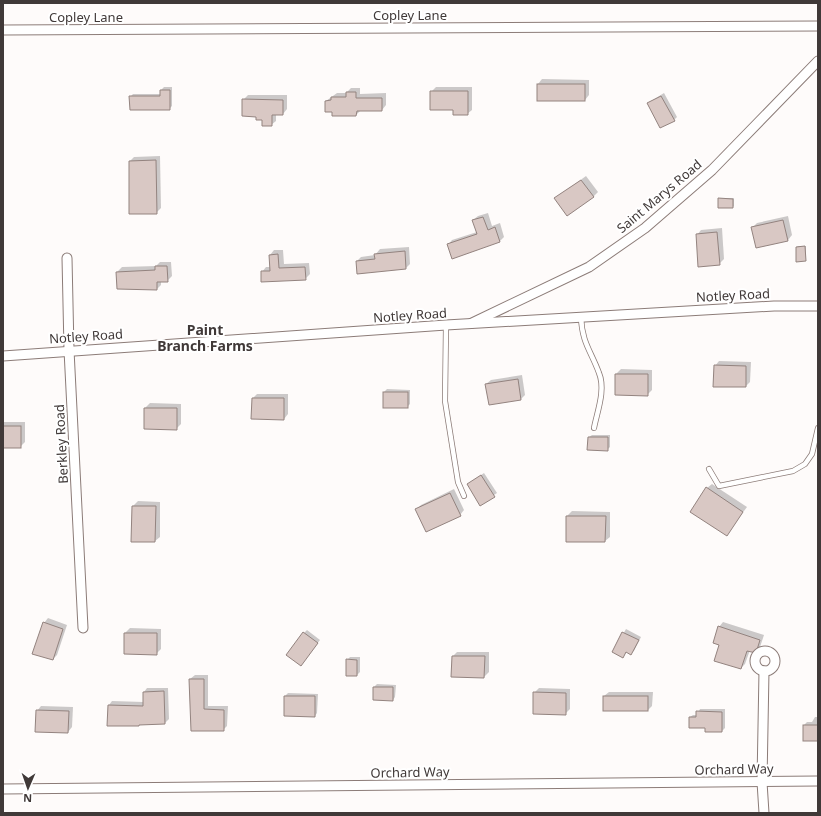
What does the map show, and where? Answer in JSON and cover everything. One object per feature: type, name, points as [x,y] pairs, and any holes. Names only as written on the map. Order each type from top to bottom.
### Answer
[{"type":"street","name":"Copley Lane","points":[[3,30],[818,26]]},
{"type":"street","name":"Saint Marys Road","points":[[468,324],[588,267],[645,228],[712,170],[818,61]]},
{"type":"street","name":"Berkley Road","points":[[67,258],[69,350],[83,628]]},
{"type":"street","name":"Notley Road","points":[[3,356],[69,350],[446,325],[774,306],[818,306]]},
{"type":"street","points":[[764,671],[762,782],[764,813]]},
{"type":"street","name":"Orchard Way","points":[[3,790],[818,781]]},
{"type":"lane","points":[[581,317],[582,332],[586,346],[600,374],[601,385],[594,428]]},
{"type":"lane","points":[[446,325],[445,401],[458,482],[464,496]]},
{"type":"lane","points":[[709,469],[719,486],[793,471],[805,464],[812,454],[818,428]]},
{"type":"building","points":[[537,84],[585,84],[585,101],[537,101]]},
{"type":"building","points":[[160,90],[170,90],[170,110],[130,110],[129,96],[160,96]]},
{"type":"building","points":[[430,91],[468,91],[468,115],[453,115],[453,110],[430,110]]},
{"type":"building","points":[[346,92],[356,92],[356,98],[382,98],[382,111],[357,111],[356,116],[332,116],[332,112],[325,112],[325,101],[331,100],[331,97],[346,97]]},
{"type":"building","points":[[661,96],[675,121],[660,128],[647,103]]},
{"type":"building","points":[[242,99],[283,100],[283,115],[272,115],[272,126],[262,126],[262,120],[256,120],[256,117],[242,116]]},
{"type":"building","points":[[156,160],[157,214],[129,214],[129,161]]},
{"type":"building","points":[[581,180],[594,197],[567,216],[554,198]]},
{"type":"building","points":[[718,198],[733,199],[733,208],[718,208]]},
{"type":"building","points":[[483,217],[488,230],[495,227],[500,242],[452,259],[447,244],[477,234],[472,220]]},
{"type":"building","points":[[783,220],[788,241],[756,248],[751,227]]},
{"type":"building","points":[[717,232],[720,265],[698,267],[696,234]]},
{"type":"building","points":[[805,246],[806,261],[796,262],[796,247]]},
{"type":"building","points":[[405,251],[406,269],[357,274],[356,261],[375,259],[374,254]]},
{"type":"building","points":[[278,254],[279,268],[305,267],[306,280],[261,282],[261,271],[270,271],[269,255]]},
{"type":"building","points":[[155,266],[167,266],[168,282],[157,282],[157,290],[117,289],[116,272],[155,270]]},
{"type":"building","points":[[714,365],[746,366],[746,387],[713,387]]},
{"type":"building","points":[[615,374],[648,374],[648,396],[615,395]]},
{"type":"building","points":[[518,379],[521,400],[489,405],[485,384]]},
{"type":"building","points":[[383,392],[408,392],[408,408],[383,408]]},
{"type":"building","points":[[252,398],[284,398],[284,420],[251,419]]},
{"type":"building","points":[[144,408],[177,408],[177,430],[144,429]]},
{"type":"building","points":[[3,426],[21,426],[21,448],[3,448]]},
{"type":"building","points":[[588,437],[608,437],[608,451],[587,450]]},
{"type":"building","points":[[481,475],[495,497],[480,506],[467,484]]},
{"type":"building","points":[[706,487],[743,512],[727,536],[690,512]]},
{"type":"building","points":[[450,493],[461,516],[426,532],[415,509]]},
{"type":"building","points":[[132,506],[156,506],[155,542],[131,542]]},
{"type":"building","points":[[566,516],[606,516],[605,542],[566,542]]},
{"type":"building","points":[[43,622],[63,629],[53,660],[32,654]]},
{"type":"building","points":[[718,626],[760,640],[756,653],[747,651],[741,669],[714,661],[719,645],[713,643]]},
{"type":"building","points":[[303,632],[318,643],[301,666],[286,655]]},
{"type":"building","points":[[622,632],[639,640],[631,655],[626,652],[623,658],[612,652]]},
{"type":"building","points":[[124,633],[157,633],[157,655],[124,654]]},
{"type":"building","points":[[452,656],[485,656],[484,678],[451,677]]},
{"type":"building","points":[[346,659],[357,660],[357,676],[346,676]]},
{"type":"building","points":[[189,679],[204,679],[204,709],[224,710],[224,731],[191,731]]},
{"type":"building","points":[[373,687],[393,687],[393,701],[373,700]]},
{"type":"building","points":[[164,691],[165,724],[107,726],[108,705],[143,706],[143,692]]},
{"type":"building","points":[[533,692],[566,693],[566,715],[533,714]]},
{"type":"building","points":[[284,696],[315,696],[315,717],[284,716]]},
{"type":"building","points":[[603,696],[648,696],[648,711],[603,711]]},
{"type":"building","points":[[36,710],[69,711],[68,733],[35,732]]},
{"type":"building","points":[[696,711],[722,712],[722,732],[705,732],[705,728],[689,728],[689,717],[696,717]]},
{"type":"building","points":[[803,725],[818,725],[818,741],[803,741]]},
{"type":"district","name":"Paint Branch Farms","points":[[205,338]]}]
